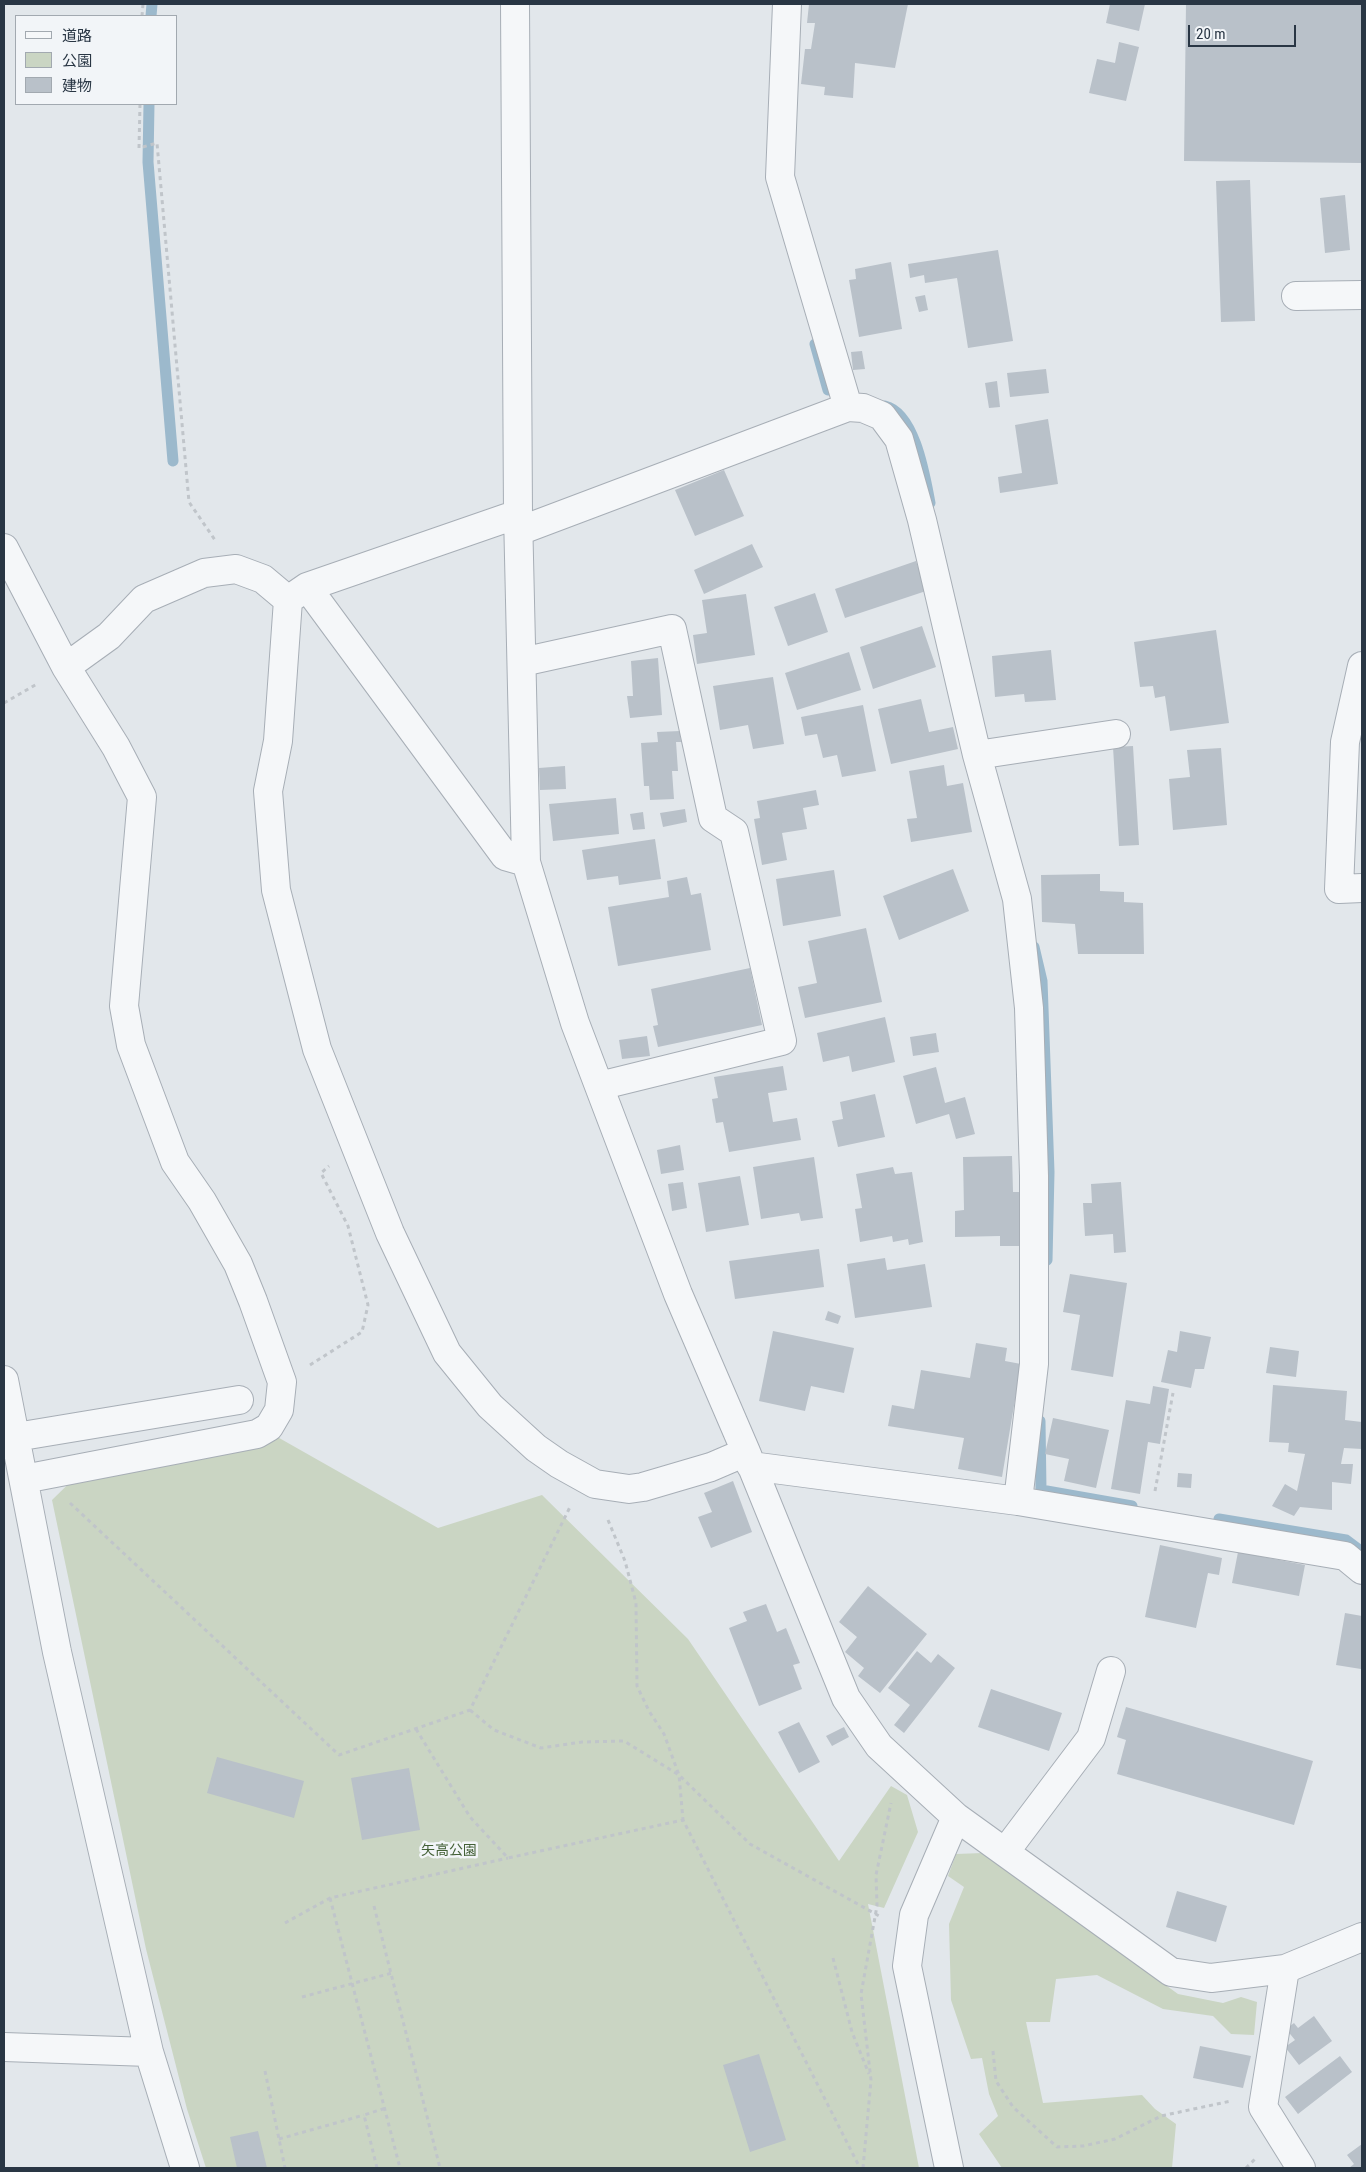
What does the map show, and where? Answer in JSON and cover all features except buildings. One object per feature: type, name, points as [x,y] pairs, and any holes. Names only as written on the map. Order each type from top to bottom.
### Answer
[{"type":"street","points":[[515,4],[519,522],[526,862],[575,1023],[678,1294],[846,1698],[879,1746],[956,1817],[1170,1972],[1212,1978],[1285,1969],[1362,1937]]},
{"type":"street","points":[[787,4],[780,177],[848,407]]},
{"type":"street","points":[[1296,296],[1362,295]]},
{"type":"street","points":[[298,593],[519,522],[848,407],[864,408],[882,416],[899,439],[922,520],[977,754],[1017,899],[1029,1008],[1034,1176],[1034,1364],[1018,1501]]},
{"type":"street","points":[[4,548],[66,668],[116,747],[142,797],[124,1006],[130,1045],[174,1162],[202,1201],[238,1264],[254,1301],[282,1382],[279,1410],[269,1427],[257,1434],[32,1477]]},
{"type":"street","points":[[66,668],[109,636],[144,599],[204,573],[236,569],[298,593],[505,856],[526,862]]},
{"type":"street","points":[[298,593],[278,741],[268,791],[276,890],[317,1049],[390,1232],[447,1353],[490,1406],[536,1448],[590,1482],[629,1489],[644,1487],[711,1467],[748,1459],[1018,1501],[1345,1556],[1362,1570]]},
{"type":"street","points":[[522,662],[672,629],[713,818],[734,832],[782,1040],[599,1086]]},
{"type":"street","points":[[1351,888],[1345,742],[1362,666]]},
{"type":"street","points":[[977,754],[1116,734]]},
{"type":"street","points":[[4,1380],[9,1438],[32,1477],[57,1652],[149,2052],[185,2168]]},
{"type":"street","points":[[9,1438],[239,1400]]},
{"type":"street","points":[[1006,1852],[1090,1738],[1111,1671]]},
{"type":"street","points":[[949,2168],[907,1966],[914,1915],[956,1817]]},
{"type":"street","points":[[1285,1969],[1263,2107],[1301,2168]]},
{"type":"street","points":[[4,2047],[149,2052]]},
{"type":"path","points":[[140,105],[139,148],[157,143],[189,502],[236,569]]},
{"type":"path","points":[[4,703],[66,668]]},
{"type":"path","points":[[282,1382],[362,1332],[368,1305],[348,1226],[321,1173],[332,1164]]},
{"type":"path","points":[[1149,1524],[1173,1394]]},
{"type":"path","points":[[32,1477],[339,1755],[470,1710],[590,1482]]},
{"type":"path","points":[[590,1482],[625,1560],[636,1603],[637,1686],[649,1711],[664,1734],[679,1775],[683,1820],[862,2168]]},
{"type":"path","points":[[470,1710],[494,1730],[541,1748],[582,1742],[624,1741],[679,1775],[750,1844],[889,1922]]},
{"type":"path","points":[[416,1729],[470,1817],[508,1858]]},
{"type":"path","points":[[862,2168],[871,2080],[861,1994],[875,1914],[878,1866],[892,1797],[905,1770]]},
{"type":"path","points":[[285,1923],[330,1898],[683,1820]]},
{"type":"path","points":[[330,1898],[386,2108],[400,2168]]},
{"type":"path","points":[[374,1906],[440,2168]]},
{"type":"path","points":[[833,1958],[852,2032],[871,2080]]},
{"type":"path","points":[[302,1997],[392,1973]]},
{"type":"path","points":[[993,2051],[996,2081],[1004,2094],[1013,2107],[1057,2147],[1083,2146],[1115,2139],[1161,2116],[1264,2094]]},
{"type":"path","points":[[265,2071],[286,2168]]},
{"type":"path","points":[[279,2140],[386,2108]]},
{"type":"path","points":[[364,2115],[377,2168]]},
{"type":"green space","name":"矢高公園","points":[[258,1426],[438,1528],[542,1495],[688,1639],[839,1861],[891,1786],[907,1795],[918,1832],[884,1908],[868,1904],[919,2168],[206,2168],[187,2109],[146,1949],[52,1500],[98,1455]]},
{"type":"green space","points":[[983,1853],[1178,1994],[1223,2003],[1241,1997],[1257,2002],[1254,2035],[1231,2034],[1213,2016],[1163,2009],[1097,1975],[1056,1979],[1050,2022],[1026,2022],[1043,2103],[1142,2095],[1155,2109],[1176,2124],[1172,2168],[1002,2168],[979,2134],[998,2116],[989,2094],[982,2058],[971,2059],[951,2000],[949,1924],[964,1887],[948,1876],[956,1854]]},
{"type":"waterway","points":[[151,15],[152,4]]},
{"type":"waterway","points":[[149,105],[148,162],[173,461]]},
{"type":"waterway","points":[[815,344],[828,390]]},
{"type":"waterway","points":[[885,406],[895,411],[904,420],[911,433],[917,447],[930,503]]},
{"type":"waterway","points":[[1034,947],[1042,981],[1049,1172],[1047,1260]]},
{"type":"waterway","points":[[1040,1421],[1041,1490],[1132,1506]]},
{"type":"waterway","points":[[1219,1519],[1346,1540],[1362,1552]]}]
